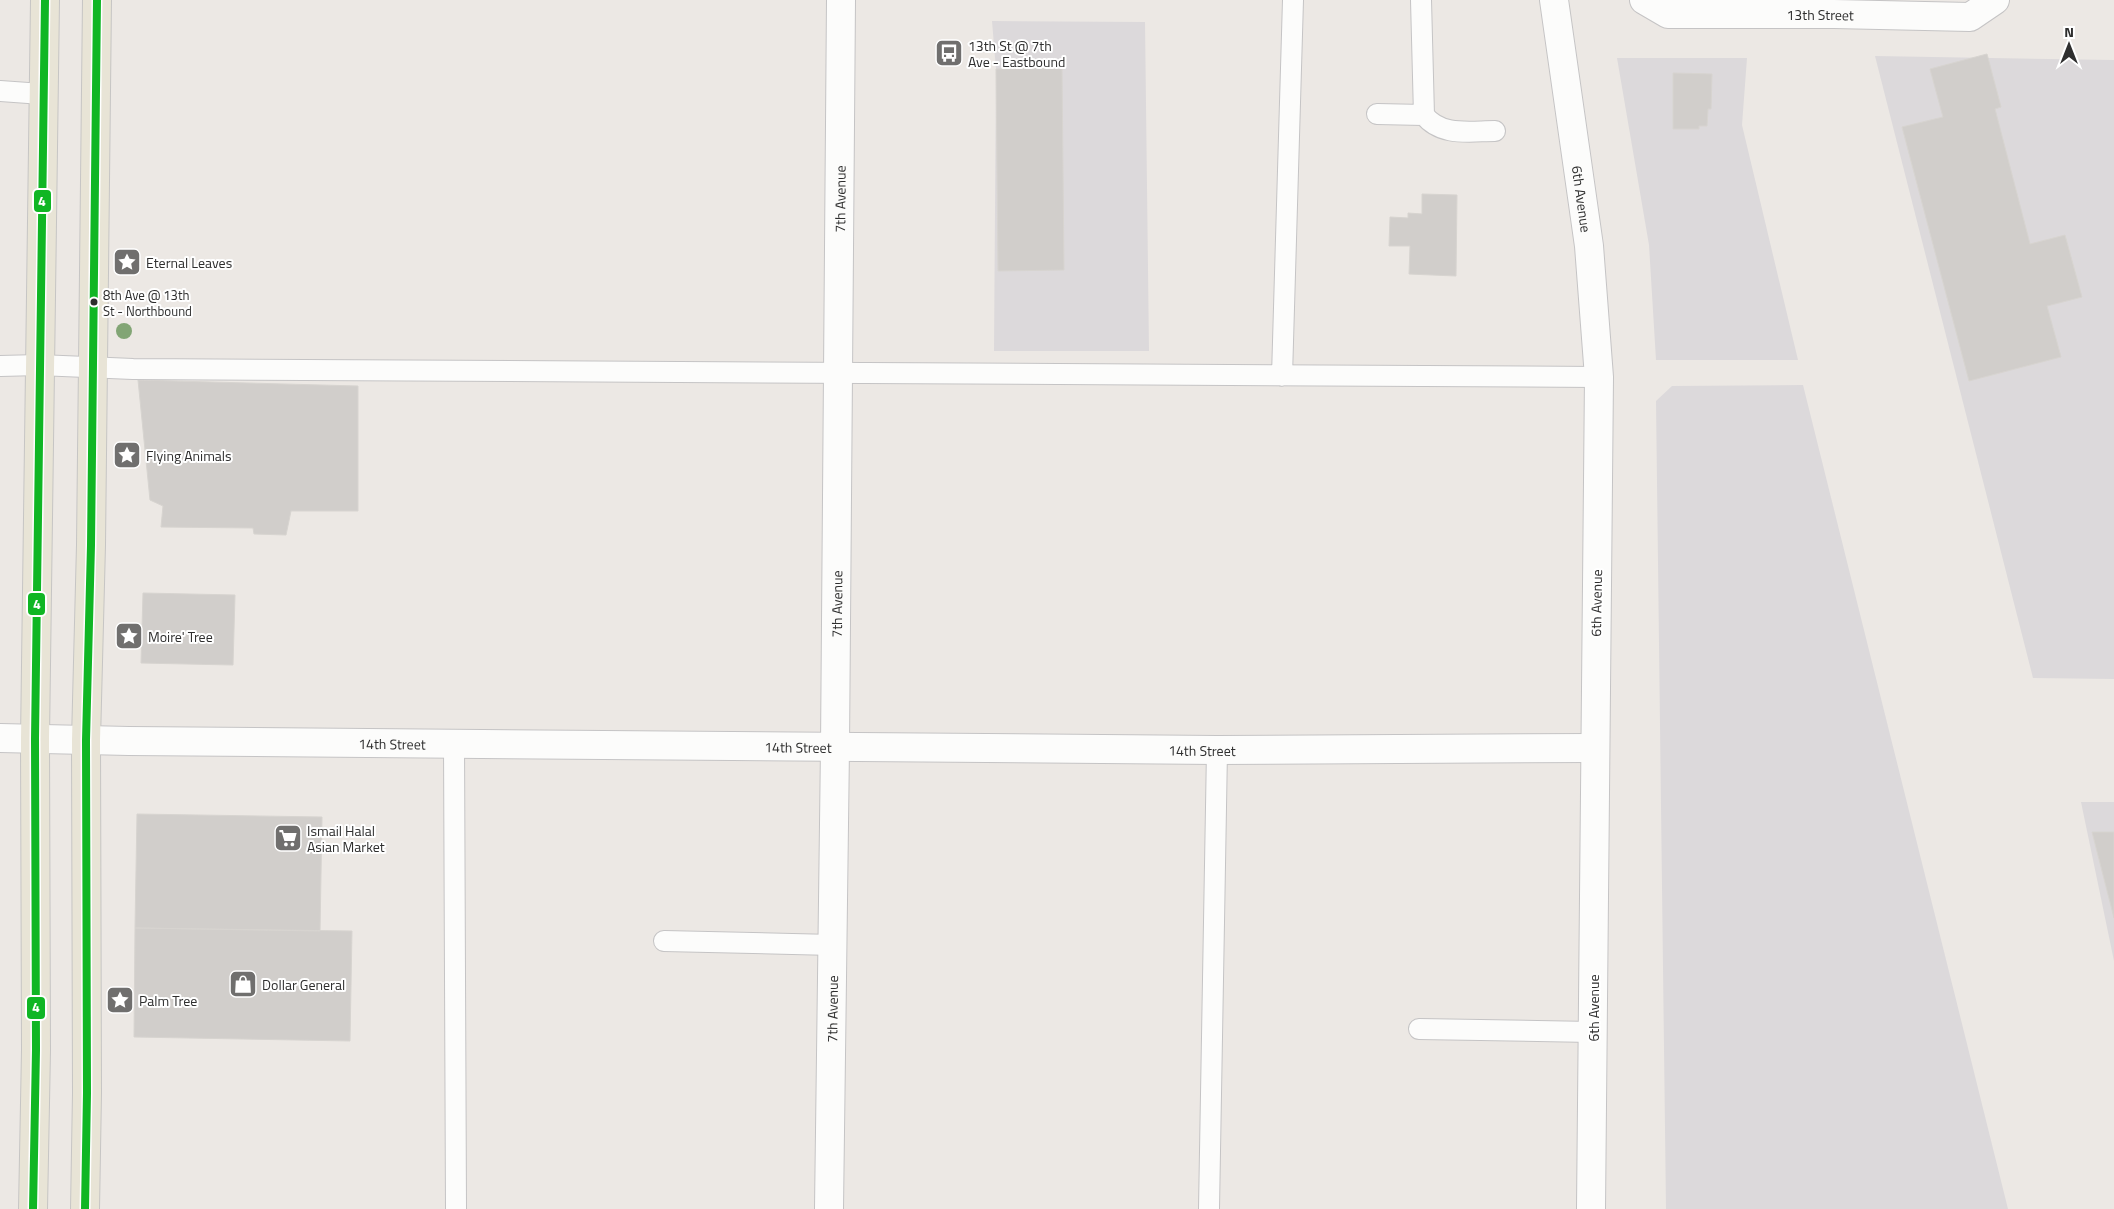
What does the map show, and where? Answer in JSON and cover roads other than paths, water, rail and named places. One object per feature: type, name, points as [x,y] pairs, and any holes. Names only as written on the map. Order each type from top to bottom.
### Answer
[{"type":"main road","points":[[33,1209],[36,1050],[35,739],[38,365],[45,0]]},
{"type":"main road","points":[[85,1209],[87,1093],[86,740],[91,545],[96,0]]},
{"type":"street","name":"7th Avenue","points":[[829,1209],[841,0]]},
{"type":"street","name":"6th Avenue","points":[[1554,0],[1589,246],[1599,377],[1591,1209]]},
{"type":"street","name":"13th Street","points":[[1644,0],[1668,14],[1834,14],[1970,17],[1995,0]]},
{"type":"street","name":"14th Street","points":[[0,738],[454,744],[1217,750],[1594,748]]},
{"type":"lane","points":[[1282,376],[1293,0]]},
{"type":"lane","points":[[1421,0],[1424,115],[1431,124],[1440,129],[1452,131],[1495,131]]},
{"type":"lane","points":[[0,91],[42,94]]},
{"type":"lane","points":[[1378,114],[1424,115]]},
{"type":"lane","points":[[0,366],[838,374],[1599,377]]},
{"type":"lane","points":[[454,744],[456,1209]]},
{"type":"lane","points":[[1209,1209],[1217,750]]},
{"type":"lane","points":[[664,941],[833,945]]},
{"type":"lane","points":[[1419,1029],[1592,1032]]},
{"type":"place","name":"13th St @ 7th Ave - Eastbound","points":[[949,53]]},
{"type":"place","name":"Eternal Leaves","points":[[127,262]]},
{"type":"place","name":"8th Ave @ 13th St - Northbound","points":[[94,302]]},
{"type":"place","name":"Flying Animals","points":[[127,455]]},
{"type":"place","name":"Moire' Tree","points":[[129,636]]},
{"type":"place","name":"Ismail Halal Asian Market","points":[[288,838]]},
{"type":"place","name":"Dollar General","points":[[243,984]]},
{"type":"place","name":"Palm Tree","points":[[120,1000]]}]
